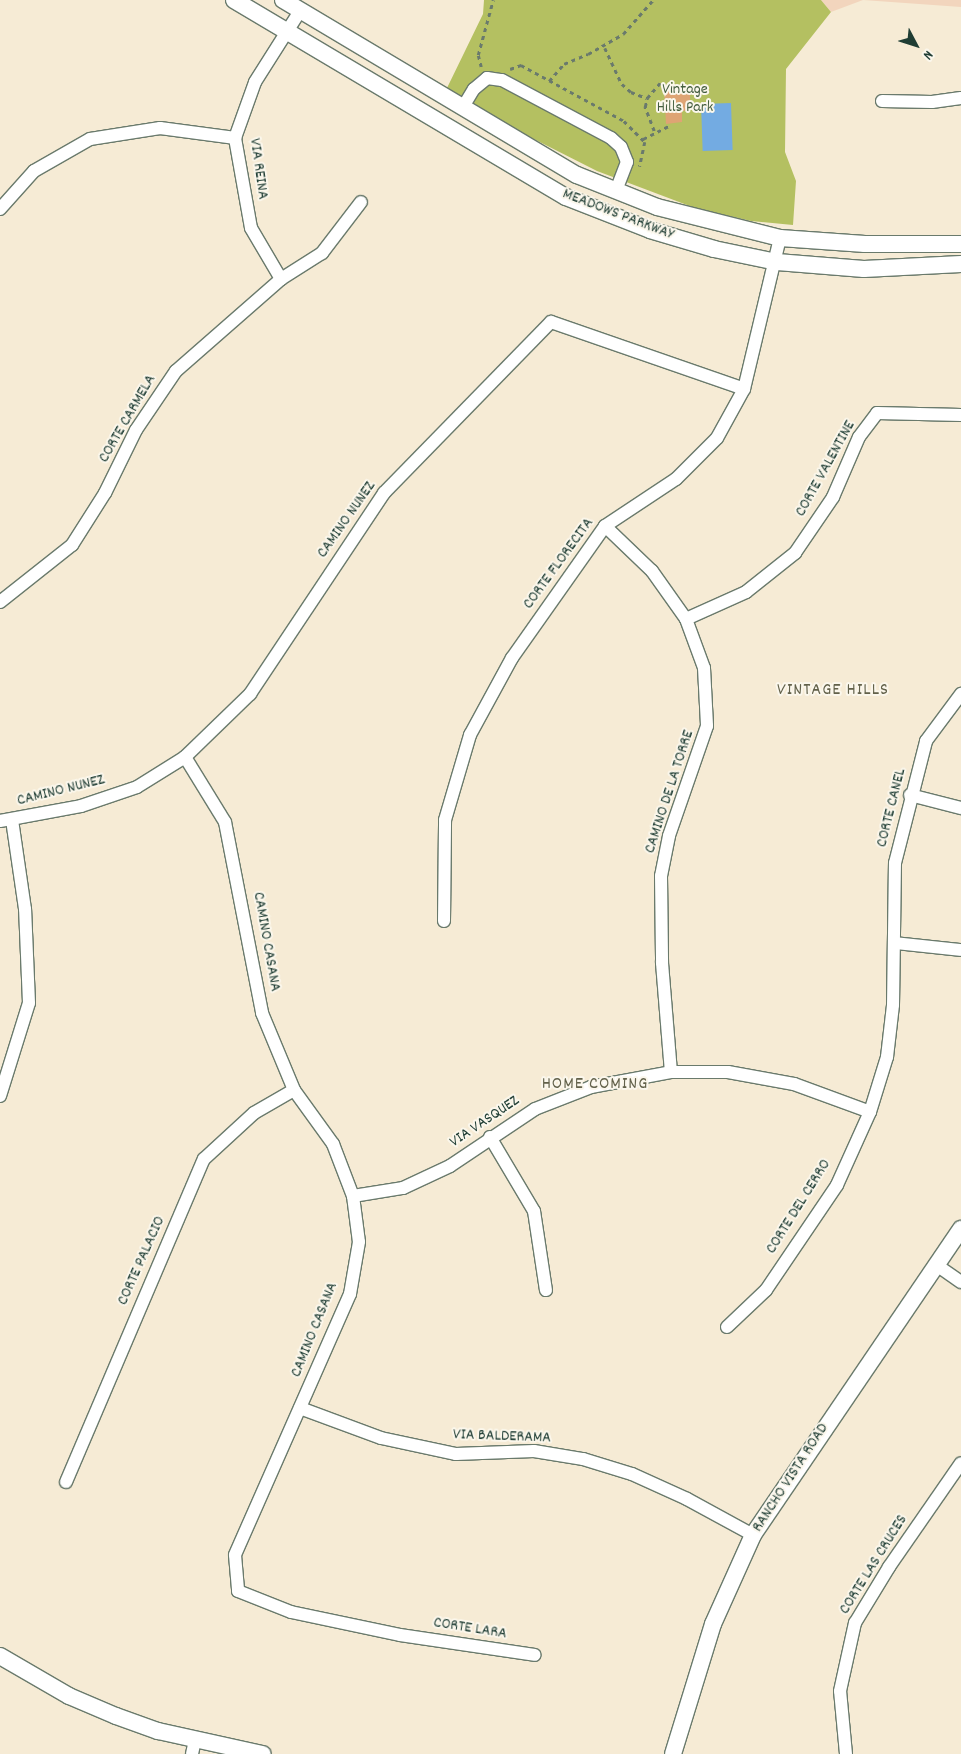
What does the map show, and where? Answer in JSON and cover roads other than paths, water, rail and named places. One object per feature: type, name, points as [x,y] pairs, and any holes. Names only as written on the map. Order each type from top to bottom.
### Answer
[{"type":"main road","name":"MEADOWS PARKWAY","points":[[234,0],[566,197],[650,230],[714,249],[777,262],[864,268],[961,264]]},
{"type":"main road","name":"MEADOWS PARKWAY","points":[[283,0],[577,175],[616,191],[720,226],[780,238],[865,244],[961,244]]},
{"type":"main road","name":"RANCHO VISTA ROAD","points":[[674,1754],[713,1624],[753,1535],[806,1453],[938,1266],[961,1229]]},
{"type":"main road","points":[[0,1656],[69,1696],[200,1748],[263,1754]]},
{"type":"street","name":"VIA REINA","points":[[281,279],[251,228],[235,138],[255,82],[300,11]]},
{"type":"street","points":[[463,107],[474,89],[487,78],[502,80],[611,138],[621,147],[626,162],[616,191]]},
{"type":"street","points":[[882,101],[932,102],[961,98]]},
{"type":"street","points":[[0,209],[34,172],[90,139],[160,128],[235,138]]},
{"type":"street","name":"CORTE CARMELA","points":[[0,602],[72,545],[105,493],[136,430],[176,370],[281,279],[322,253],[361,202]]},
{"type":"street","name":"CORTE FLORECITA","points":[[444,921],[446,820],[470,735],[512,658],[605,526],[676,479],[717,438],[744,389],[777,262],[780,238]]},
{"type":"street","name":"CAMINO NUNEZ","points":[[6,820],[81,806],[137,787],[185,757],[250,694],[384,493],[551,322],[744,389]]},
{"type":"street","name":"CORTE VALENTINE","points":[[686,619],[746,592],[795,553],[833,496],[859,437],[878,413],[961,415]]},
{"type":"street","name":"CAMINO DE LA TORRE","points":[[605,526],[652,570],[686,619],[704,668],[708,726],[669,836],[661,876],[662,963],[671,1072]]},
{"type":"street","name":"CORTE CANEL","points":[[894,943],[895,864],[910,795],[926,741],[961,694]]},
{"type":"street","name":"CAMINO CASANA","points":[[185,757],[225,822],[262,1012],[294,1090],[333,1144],[353,1196],[359,1242],[350,1294],[235,1555],[238,1591],[291,1612],[400,1635]]},
{"type":"street","points":[[910,795],[961,808]]},
{"type":"street","points":[[0,1096],[29,1003],[25,909],[6,820]]},
{"type":"street","points":[[894,943],[961,950]]},
{"type":"street","name":"CORTE DEL CERRO","points":[[727,1327],[766,1290],[837,1185],[870,1112],[887,1057],[894,943]]},
{"type":"street","name":"VIA VASQUEZ","points":[[353,1196],[403,1188],[450,1166],[535,1108],[591,1088],[671,1072],[728,1072],[794,1084],[870,1112]]},
{"type":"street","name":"CORTE PALACIO","points":[[66,1482],[204,1159],[254,1113],[294,1090]]},
{"type":"street","points":[[490,1137],[534,1211],[546,1290]]},
{"type":"street","points":[[938,1266],[961,1282]]},
{"type":"street","name":"VIA BALDERAMA","points":[[300,1408],[381,1438],[456,1454],[534,1451],[583,1459],[632,1474],[753,1535]]},
{"type":"street","name":"CORTE LAS CRUCES","points":[[846,1754],[840,1691],[854,1624],[889,1567],[961,1464]]},
{"type":"street","name":"CORTE LARA","points":[[400,1635],[535,1655]]},
{"type":"water","points":[[731,103],[733,150],[703,151],[701,104]]},
{"type":"district","name":"VINTAGE HILLS","points":[[833,691]]},
{"type":"district","name":"HOME COMING","points":[[595,1085]]},
{"type":"park label","name":"Vintage Hills Park","points":[[685,99]]}]
